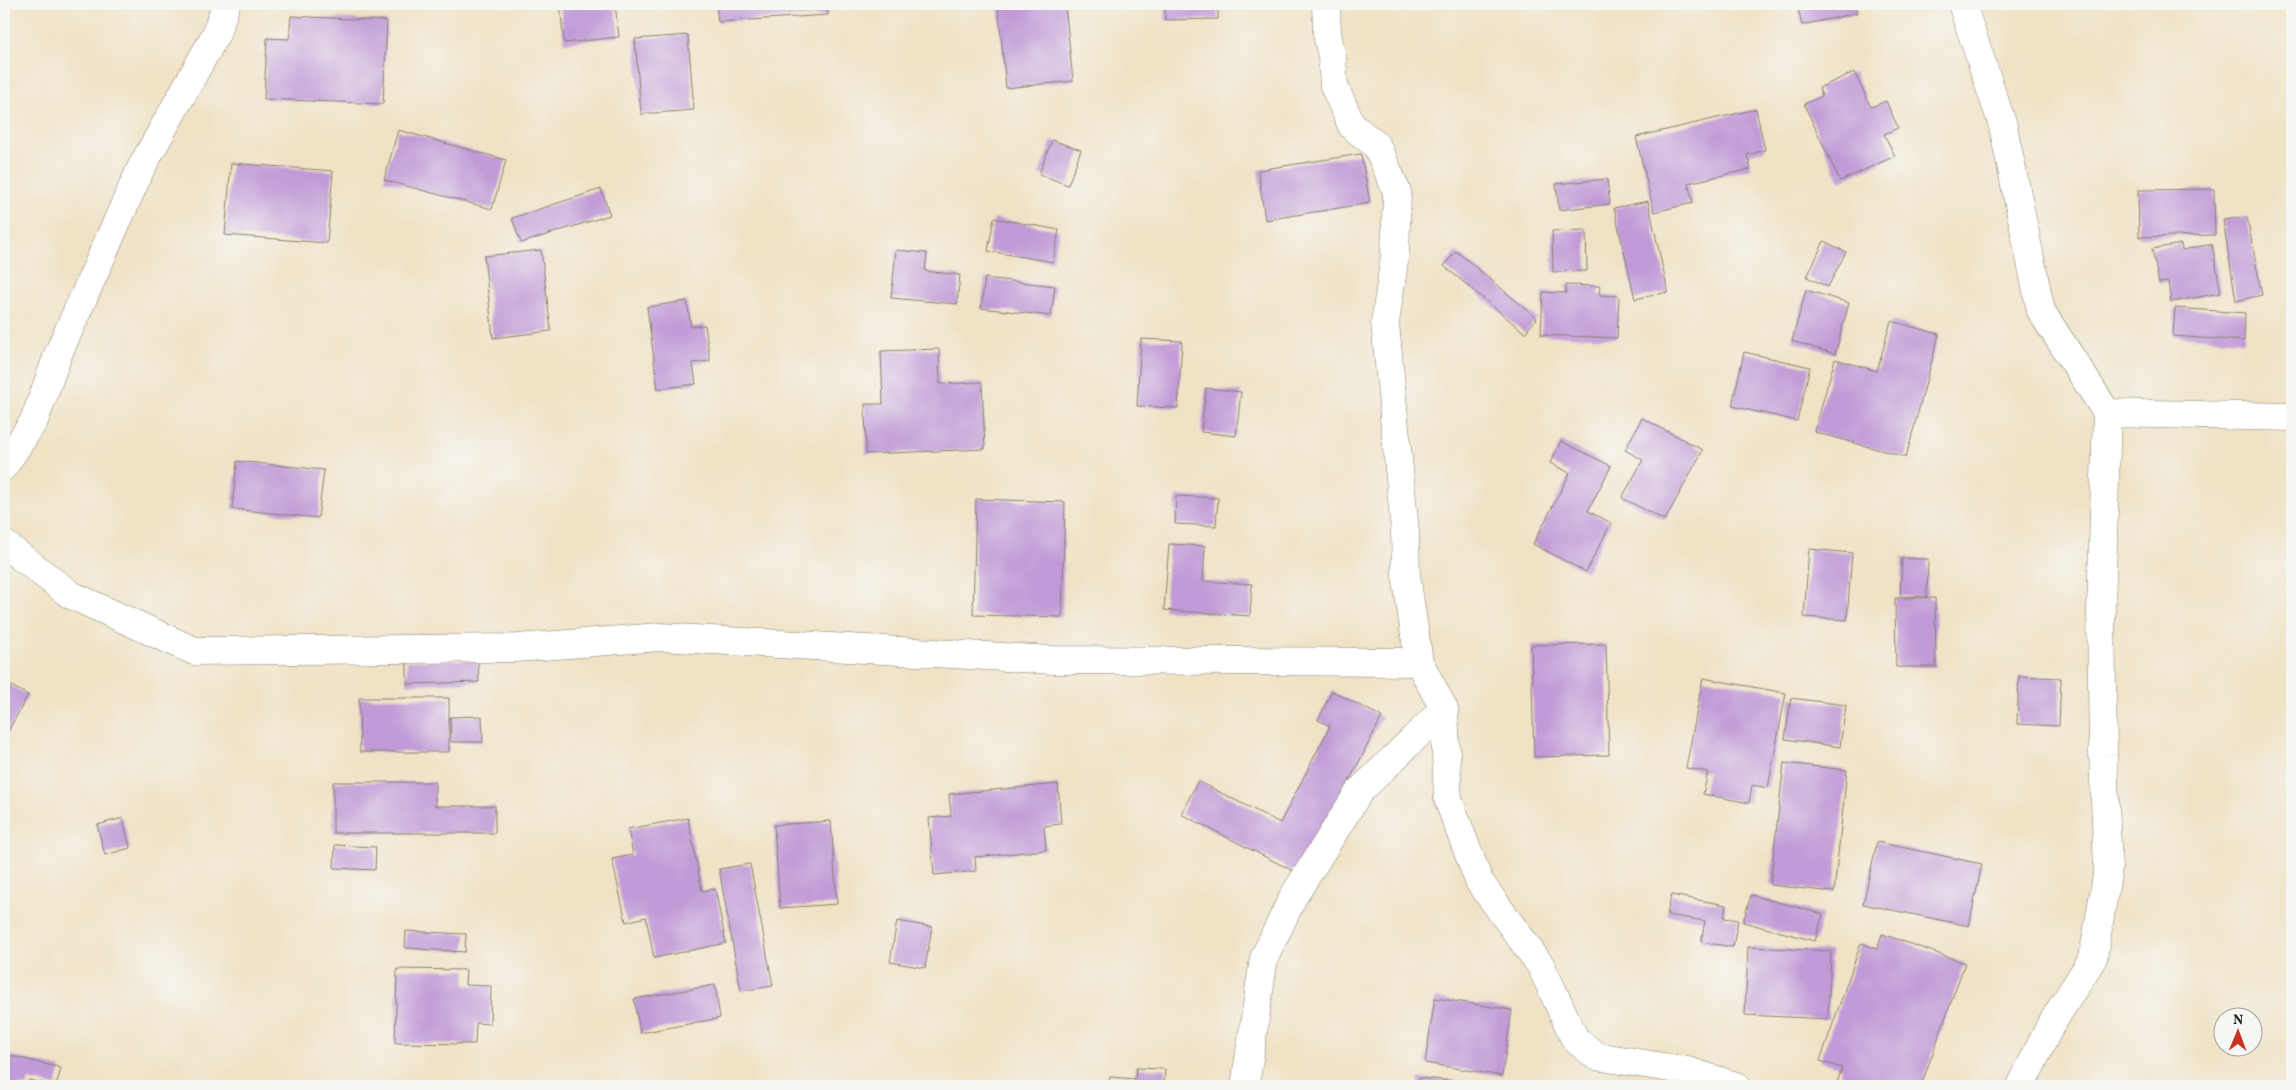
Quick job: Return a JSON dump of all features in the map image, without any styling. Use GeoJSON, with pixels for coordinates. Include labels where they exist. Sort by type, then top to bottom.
{"type":"FeatureCollection","features":[{"type":"Feature","properties":{"kind":"street"},"geometry":{"type":"LineString","coordinates":[[4,466],[34,421],[59,352],[141,168],[216,34],[226,4]]}},
{"type":"Feature","properties":{"kind":"street"},"geometry":{"type":"LineString","coordinates":[[1326,4],[1327,33],[1332,57],[1334,86],[1352,126],[1377,146],[1397,192],[1395,255],[1386,323],[1404,521],[1406,576],[1419,662],[1444,709],[1448,799],[1478,881],[1541,966],[1575,1039],[1596,1056],[1688,1071],[1736,1086]]}},
{"type":"Feature","properties":{"kind":"street"},"geometry":{"type":"LineString","coordinates":[[1962,4],[2003,126],[2041,311],[2107,413],[2101,609],[2103,755],[2108,869],[2093,958],[2050,1026],[2021,1086]]}},
{"type":"Feature","properties":{"kind":"street"},"geometry":{"type":"LineString","coordinates":[[2107,413],[2292,416]]}},
{"type":"Feature","properties":{"kind":"street"},"geometry":{"type":"LineString","coordinates":[[4,544],[71,595],[194,651],[517,648],[660,637],[1053,660],[1419,662]]}},
{"type":"Feature","properties":{"kind":"street"},"geometry":{"type":"LineString","coordinates":[[1245,1086],[1264,958],[1293,897],[1360,792],[1444,709]]}},
{"type":"Feature","properties":{"kind":"building"},"geometry":{"type":"Polygon","coordinates":[[[560,4],[615,4],[619,37],[564,43],[560,4]]]}},
{"type":"Feature","properties":{"kind":"building"},"geometry":{"type":"Polygon","coordinates":[[[716,4],[827,4],[828,15],[718,22],[716,4]]]}},
{"type":"Feature","properties":{"kind":"building"},"geometry":{"type":"Polygon","coordinates":[[[998,4],[1065,4],[1073,81],[1006,88],[998,4]]]}},
{"type":"Feature","properties":{"kind":"building"},"geometry":{"type":"Polygon","coordinates":[[[1165,4],[1218,4],[1218,19],[1165,20],[1165,4]]]}},
{"type":"Feature","properties":{"kind":"building"},"geometry":{"type":"Polygon","coordinates":[[[1797,4],[1855,4],[1857,13],[1802,25],[1797,4]]]}},
{"type":"Feature","properties":{"kind":"building"},"geometry":{"type":"Polygon","coordinates":[[[291,16],[387,21],[383,104],[264,99],[267,38],[289,39],[291,16]]]}},
{"type":"Feature","properties":{"kind":"building"},"geometry":{"type":"Polygon","coordinates":[[[688,35],[694,110],[641,114],[635,39],[688,35]]]}},
{"type":"Feature","properties":{"kind":"building"},"geometry":{"type":"Polygon","coordinates":[[[1854,72],[1871,107],[1886,101],[1898,128],[1884,134],[1895,156],[1840,181],[1804,104],[1822,96],[1819,88],[1854,72]]]}},
{"type":"Feature","properties":{"kind":"building"},"geometry":{"type":"Polygon","coordinates":[[[1756,109],[1765,150],[1747,155],[1751,169],[1688,183],[1693,203],[1654,212],[1636,137],[1756,109]]]}},
{"type":"Feature","properties":{"kind":"building"},"geometry":{"type":"Polygon","coordinates":[[[398,130],[506,160],[492,209],[384,180],[398,130]]]}},
{"type":"Feature","properties":{"kind":"building"},"geometry":{"type":"Polygon","coordinates":[[[1052,140],[1081,150],[1068,185],[1039,174],[1052,140]]]}},
{"type":"Feature","properties":{"kind":"building"},"geometry":{"type":"Polygon","coordinates":[[[1361,154],[1370,203],[1265,220],[1258,170],[1361,154]]]}},
{"type":"Feature","properties":{"kind":"building"},"geometry":{"type":"Polygon","coordinates":[[[231,163],[333,171],[327,243],[225,235],[231,163]]]}},
{"type":"Feature","properties":{"kind":"building"},"geometry":{"type":"Polygon","coordinates":[[[1607,179],[1610,204],[1559,210],[1556,184],[1607,179]]]}},
{"type":"Feature","properties":{"kind":"building"},"geometry":{"type":"Polygon","coordinates":[[[601,189],[610,215],[521,243],[512,218],[601,189]]]}},
{"type":"Feature","properties":{"kind":"building"},"geometry":{"type":"Polygon","coordinates":[[[2214,189],[2215,235],[2139,237],[2138,190],[2214,189]]]}},
{"type":"Feature","properties":{"kind":"building"},"geometry":{"type":"Polygon","coordinates":[[[1648,201],[1668,292],[1635,299],[1614,208],[1648,201]]]}},
{"type":"Feature","properties":{"kind":"building"},"geometry":{"type":"Polygon","coordinates":[[[2247,217],[2262,295],[2236,301],[2223,220],[2247,217]]]}},
{"type":"Feature","properties":{"kind":"building"},"geometry":{"type":"Polygon","coordinates":[[[994,218],[1059,230],[1053,262],[988,251],[994,218]]]}},
{"type":"Feature","properties":{"kind":"building"},"geometry":{"type":"Polygon","coordinates":[[[1586,230],[1587,271],[1553,272],[1552,231],[1586,230]]]}},
{"type":"Feature","properties":{"kind":"building"},"geometry":{"type":"Polygon","coordinates":[[[1824,241],[1846,252],[1828,287],[1807,277],[1824,241]]]}},
{"type":"Feature","properties":{"kind":"building"},"geometry":{"type":"Polygon","coordinates":[[[2181,244],[2182,250],[2212,244],[2221,293],[2171,302],[2168,282],[2159,283],[2152,249],[2181,244]]]}},
{"type":"Feature","properties":{"kind":"building"},"geometry":{"type":"Polygon","coordinates":[[[541,250],[551,331],[493,338],[484,256],[541,250]]]}},
{"type":"Feature","properties":{"kind":"building"},"geometry":{"type":"Polygon","coordinates":[[[896,250],[927,253],[925,271],[960,275],[957,304],[891,298],[896,250]]]}},
{"type":"Feature","properties":{"kind":"building"},"geometry":{"type":"Polygon","coordinates":[[[1456,251],[1537,318],[1525,333],[1444,266],[1456,251]]]}},
{"type":"Feature","properties":{"kind":"building"},"geometry":{"type":"Polygon","coordinates":[[[985,278],[1055,286],[1051,316],[981,308],[985,278]]]}},
{"type":"Feature","properties":{"kind":"building"},"geometry":{"type":"Polygon","coordinates":[[[1566,285],[1600,286],[1599,295],[1619,296],[1617,338],[1541,335],[1543,292],[1566,293],[1566,285]]]}},
{"type":"Feature","properties":{"kind":"building"},"geometry":{"type":"Polygon","coordinates":[[[1806,290],[1849,303],[1835,354],[1792,341],[1806,290]]]}},
{"type":"Feature","properties":{"kind":"building"},"geometry":{"type":"Polygon","coordinates":[[[687,301],[691,327],[705,325],[710,361],[693,363],[696,384],[658,389],[647,307],[687,301]]]}},
{"type":"Feature","properties":{"kind":"building"},"geometry":{"type":"Polygon","coordinates":[[[2175,308],[2245,313],[2244,341],[2173,336],[2175,308]]]}},
{"type":"Feature","properties":{"kind":"building"},"geometry":{"type":"Polygon","coordinates":[[[1891,321],[1939,334],[1906,457],[1814,432],[1835,359],[1877,371],[1891,321]]]}},
{"type":"Feature","properties":{"kind":"building"},"geometry":{"type":"Polygon","coordinates":[[[1141,339],[1182,341],[1178,408],[1137,406],[1141,339]]]}},
{"type":"Feature","properties":{"kind":"building"},"geometry":{"type":"Polygon","coordinates":[[[939,349],[940,384],[982,382],[985,449],[866,454],[865,404],[883,404],[881,351],[939,349]]]}},
{"type":"Feature","properties":{"kind":"building"},"geometry":{"type":"Polygon","coordinates":[[[1744,352],[1810,367],[1797,421],[1732,406],[1744,352]]]}},
{"type":"Feature","properties":{"kind":"building"},"geometry":{"type":"Polygon","coordinates":[[[1206,388],[1241,392],[1236,436],[1201,432],[1206,388]]]}},
{"type":"Feature","properties":{"kind":"building"},"geometry":{"type":"Polygon","coordinates":[[[1642,418],[1703,450],[1665,520],[1622,498],[1643,460],[1625,450],[1642,418]]]}},
{"type":"Feature","properties":{"kind":"building"},"geometry":{"type":"Polygon","coordinates":[[[1561,441],[1611,466],[1588,511],[1611,523],[1586,572],[1533,544],[1570,473],[1550,463],[1561,441]]]}},
{"type":"Feature","properties":{"kind":"building"},"geometry":{"type":"Polygon","coordinates":[[[237,461],[324,470],[318,518],[232,509],[237,461]]]}},
{"type":"Feature","properties":{"kind":"building"},"geometry":{"type":"Polygon","coordinates":[[[1176,496],[1218,498],[1216,526],[1175,524],[1176,496]]]}},
{"type":"Feature","properties":{"kind":"building"},"geometry":{"type":"Polygon","coordinates":[[[976,499],[1065,502],[1062,617],[973,615],[976,499]]]}},
{"type":"Feature","properties":{"kind":"building"},"geometry":{"type":"Polygon","coordinates":[[[1169,544],[1205,546],[1203,581],[1252,584],[1250,616],[1164,610],[1169,544]]]}},
{"type":"Feature","properties":{"kind":"building"},"geometry":{"type":"Polygon","coordinates":[[[1809,549],[1852,553],[1847,620],[1804,617],[1809,549]]]}},
{"type":"Feature","properties":{"kind":"building"},"geometry":{"type":"Polygon","coordinates":[[[1902,558],[1928,559],[1927,597],[1900,596],[1902,558]]]}},
{"type":"Feature","properties":{"kind":"building"},"geometry":{"type":"Polygon","coordinates":[[[1895,598],[1935,598],[1936,667],[1896,667],[1895,598]]]}},
{"type":"Feature","properties":{"kind":"building"},"geometry":{"type":"Polygon","coordinates":[[[1606,644],[1609,755],[1534,757],[1531,645],[1606,644]]]}},
{"type":"Feature","properties":{"kind":"building"},"geometry":{"type":"Polygon","coordinates":[[[478,660],[479,682],[407,684],[407,661],[478,660]]]}},
{"type":"Feature","properties":{"kind":"building"},"geometry":{"type":"Polygon","coordinates":[[[2019,676],[2061,678],[2059,726],[2017,724],[2019,676]]]}},
{"type":"Feature","properties":{"kind":"building"},"geometry":{"type":"Polygon","coordinates":[[[1703,678],[1786,693],[1768,788],[1752,785],[1749,803],[1703,794],[1708,772],[1686,768],[1703,678]]]}},
{"type":"Feature","properties":{"kind":"building"},"geometry":{"type":"Polygon","coordinates":[[[4,682],[28,695],[4,739],[4,682]]]}},
{"type":"Feature","properties":{"kind":"building"},"geometry":{"type":"Polygon","coordinates":[[[1332,691],[1382,717],[1301,875],[1181,814],[1198,781],[1280,823],[1330,726],[1318,720],[1332,691]]]}},
{"type":"Feature","properties":{"kind":"building"},"geometry":{"type":"Polygon","coordinates":[[[359,698],[449,698],[449,752],[360,752],[359,698]]]}},
{"type":"Feature","properties":{"kind":"building"},"geometry":{"type":"Polygon","coordinates":[[[1791,698],[1846,705],[1840,747],[1785,739],[1791,698]]]}},
{"type":"Feature","properties":{"kind":"building"},"geometry":{"type":"Polygon","coordinates":[[[482,716],[483,742],[451,742],[450,717],[482,716]]]}},
{"type":"Feature","properties":{"kind":"building"},"geometry":{"type":"Polygon","coordinates":[[[1784,763],[1847,770],[1834,892],[1770,885],[1784,763]]]}},
{"type":"Feature","properties":{"kind":"building"},"geometry":{"type":"Polygon","coordinates":[[[333,782],[435,782],[435,806],[495,806],[495,833],[333,833],[333,782]]]}},
{"type":"Feature","properties":{"kind":"building"},"geometry":{"type":"Polygon","coordinates":[[[1058,784],[1061,824],[1044,826],[1046,850],[975,857],[976,871],[934,875],[929,818],[951,816],[949,794],[1058,784]]]}},
{"type":"Feature","properties":{"kind":"building"},"geometry":{"type":"Polygon","coordinates":[[[123,818],[130,848],[105,855],[97,825],[123,818]]]}},
{"type":"Feature","properties":{"kind":"building"},"geometry":{"type":"Polygon","coordinates":[[[688,818],[702,891],[715,889],[726,943],[654,958],[646,917],[626,922],[612,859],[633,855],[628,829],[688,818]]]}},
{"type":"Feature","properties":{"kind":"building"},"geometry":{"type":"Polygon","coordinates":[[[831,821],[837,904],[780,908],[774,825],[831,821]]]}},
{"type":"Feature","properties":{"kind":"building"},"geometry":{"type":"Polygon","coordinates":[[[1877,842],[1982,864],[1969,926],[1863,904],[1877,842]]]}},
{"type":"Feature","properties":{"kind":"building"},"geometry":{"type":"Polygon","coordinates":[[[335,845],[376,847],[375,870],[334,868],[335,845]]]}},
{"type":"Feature","properties":{"kind":"building"},"geometry":{"type":"Polygon","coordinates":[[[750,864],[773,986],[741,991],[719,869],[750,864]]]}},
{"type":"Feature","properties":{"kind":"building"},"geometry":{"type":"Polygon","coordinates":[[[1671,895],[1726,905],[1724,918],[1738,920],[1733,947],[1701,942],[1705,921],[1667,915],[1671,895]]]}},
{"type":"Feature","properties":{"kind":"building"},"geometry":{"type":"Polygon","coordinates":[[[1751,895],[1823,914],[1815,941],[1743,922],[1751,895]]]}},
{"type":"Feature","properties":{"kind":"building"},"geometry":{"type":"Polygon","coordinates":[[[897,921],[932,927],[925,968],[890,962],[897,921]]]}},
{"type":"Feature","properties":{"kind":"building"},"geometry":{"type":"Polygon","coordinates":[[[406,931],[466,934],[465,952],[405,948],[406,931]]]}},
{"type":"Feature","properties":{"kind":"building"},"geometry":{"type":"Polygon","coordinates":[[[1882,934],[1965,963],[1921,1086],[1836,1086],[1842,1068],[1820,1061],[1861,943],[1877,949],[1882,934]]]}},
{"type":"Feature","properties":{"kind":"building"},"geometry":{"type":"Polygon","coordinates":[[[1748,947],[1831,951],[1828,1019],[1745,1015],[1748,947]]]}},
{"type":"Feature","properties":{"kind":"building"},"geometry":{"type":"Polygon","coordinates":[[[397,969],[466,970],[465,985],[491,986],[490,1024],[476,1023],[475,1044],[395,1043],[397,969]]]}},
{"type":"Feature","properties":{"kind":"building"},"geometry":{"type":"Polygon","coordinates":[[[715,985],[720,1018],[640,1033],[634,999],[715,985]]]}},
{"type":"Feature","properties":{"kind":"building"},"geometry":{"type":"Polygon","coordinates":[[[1435,998],[1512,1010],[1502,1076],[1425,1063],[1435,998]]]}},
{"type":"Feature","properties":{"kind":"building"},"geometry":{"type":"Polygon","coordinates":[[[4,1054],[61,1068],[56,1086],[29,1080],[27,1086],[4,1086],[4,1054]]]}},
{"type":"Feature","properties":{"kind":"building"},"geometry":{"type":"Polygon","coordinates":[[[1136,1068],[1165,1069],[1164,1082],[1184,1083],[1184,1086],[1109,1086],[1110,1077],[1135,1079],[1136,1068]]]}},
{"type":"Feature","properties":{"kind":"building"},"geometry":{"type":"Polygon","coordinates":[[[1419,1078],[1493,1084],[1493,1086],[1418,1086],[1419,1078]]]}}]}
